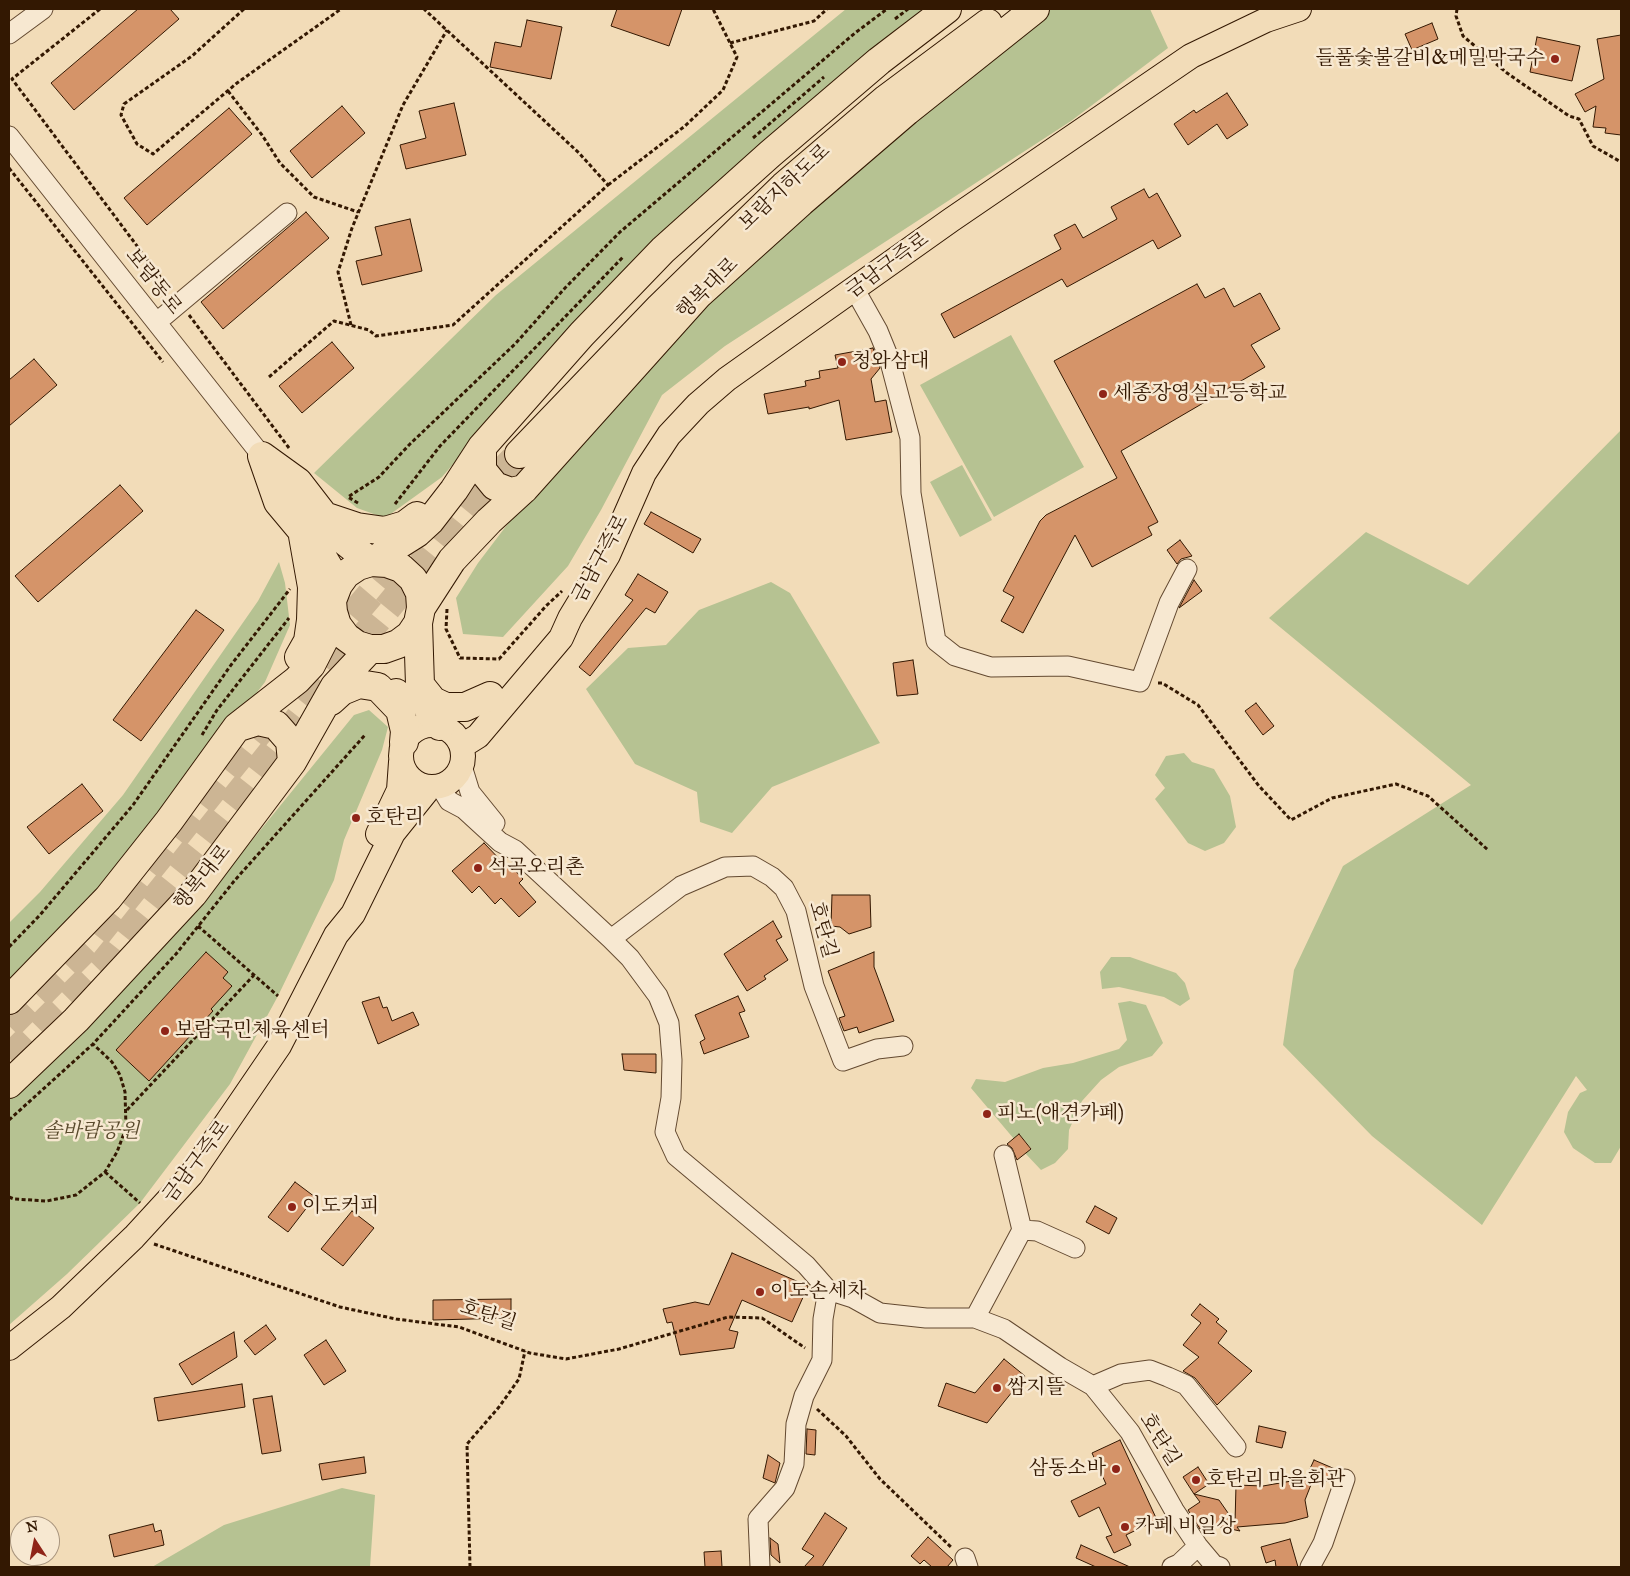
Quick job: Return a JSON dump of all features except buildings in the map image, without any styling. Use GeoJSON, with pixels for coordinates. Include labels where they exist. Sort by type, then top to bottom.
{"type":"FeatureCollection","features":[{"type":"Feature","properties":{"kind":"highway"},"geometry":{"type":"LineString","coordinates":[[524,489],[511,492],[495,486],[482,470],[495,448],[582,334],[663,250],[777,147],[879,61],[947,9]]}},
{"type":"Feature","properties":{"kind":"highway","name":"보람지하도로"},"geometry":{"type":"LineString","coordinates":[[495,448],[651,285],[767,172],[868,84],[967,9]]}},
{"type":"Feature","properties":{"kind":"highway","name":"보람지하도로"},"geometry":{"type":"LineString","coordinates":[[495,448],[660,306],[784,186],[886,98],[1007,9]]}},
{"type":"Feature","properties":{"kind":"highway","name":"행복대로"},"geometry":{"type":"LineString","coordinates":[[420,615],[452,560],[489,521],[524,489],[700,294],[907,111],[1035,9]]}},
{"type":"Feature","properties":{"kind":"highway"},"geometry":{"type":"LineString","coordinates":[[324,516],[357,527],[385,531],[405,525],[495,448]]}},
{"type":"Feature","properties":{"kind":"highway"},"geometry":{"type":"LineString","coordinates":[[238,727],[297,680],[311,665],[331,626],[333,605],[338,585],[346,574],[358,566],[371,562],[417,533],[454,490],[495,448]]}},
{"type":"Feature","properties":{"kind":"highway"},"geometry":{"type":"LineString","coordinates":[[262,456],[298,482],[342,539],[371,562],[387,562],[401,568],[413,579],[420,592],[420,685],[430,713],[440,726]]}},
{"type":"Feature","properties":{"kind":"highway"},"geometry":{"type":"LineString","coordinates":[[262,456],[278,502],[319,551],[329,568],[333,605],[338,625],[346,637],[356,645],[370,649],[384,649],[398,644],[410,635],[420,615]]}},
{"type":"Feature","properties":{"kind":"highway"},"geometry":{"type":"LineString","coordinates":[[9,1000],[108,898],[169,821],[259,699],[289,674],[308,641],[311,620],[312,587],[302,532]]}},
{"type":"Feature","properties":{"kind":"highway"},"geometry":{"type":"LineString","coordinates":[[370,649],[396,694],[405,731],[403,752]]}},
{"type":"Feature","properties":{"kind":"highway","name":"행복대로"},"geometry":{"type":"LineString","coordinates":[[9,1084],[76,1020],[193,894],[292,762],[335,686],[370,649]]}},
{"type":"Feature","properties":{"kind":"highway"},"geometry":{"type":"LineString","coordinates":[[318,714],[342,691],[359,684],[378,687],[400,710]]}},
{"type":"Feature","properties":{"kind":"highway"},"geometry":{"type":"LineString","coordinates":[[420,685],[433,701],[446,707],[466,707],[490,696]]}},
{"type":"Feature","properties":{"kind":"highway"},"geometry":{"type":"LineString","coordinates":[[238,727],[258,721],[276,725],[290,741],[292,762]]}},
{"type":"Feature","properties":{"kind":"main road","name":"금남구즉로"},"geometry":{"type":"LineString","coordinates":[[462,756],[561,638],[570,618],[608,555],[644,473],[669,435],[698,404],[727,379],[855,290],[951,220],[1191,56],[1266,20],[1299,9]]}},
{"type":"Feature","properties":{"kind":"main road","name":"금남구즉로"},"geometry":{"type":"LineString","coordinates":[[440,726],[456,728],[476,713],[556,620],[570,618]]}},
{"type":"Feature","properties":{"kind":"main road"},"geometry":{"type":"LineString","coordinates":[[440,726],[457,737],[462,756],[457,775],[435,787],[411,779],[403,752],[410,734],[419,728],[440,726]]}},
{"type":"Feature","properties":{"kind":"main road","name":"금남구즉로"},"geometry":{"type":"LineString","coordinates":[[336,935],[334,916],[390,813],[399,790],[403,752]]}},
{"type":"Feature","properties":{"kind":"main road","name":"금남구즉로"},"geometry":{"type":"LineString","coordinates":[[9,1348],[60,1307],[152,1220],[190,1175],[279,1046],[336,935],[353,914],[393,833],[435,787]]}},
{"type":"Feature","properties":{"kind":"street"},"geometry":{"type":"LineString","coordinates":[[9,34],[43,9]]}},
{"type":"Feature","properties":{"kind":"street","name":"보람동로"},"geometry":{"type":"LineString","coordinates":[[9,136],[262,456]]}},
{"type":"Feature","properties":{"kind":"street"},"geometry":{"type":"LineString","coordinates":[[156,322],[287,213]]}},
{"type":"Feature","properties":{"kind":"street"},"geometry":{"type":"LineString","coordinates":[[855,290],[878,331],[889,358],[910,438],[911,494],[936,641],[955,656],[991,667],[1068,666],[1140,682],[1170,604],[1186,569]]}},
{"type":"Feature","properties":{"kind":"street"},"geometry":{"type":"LineString","coordinates":[[462,756],[470,792],[483,810],[509,837],[516,850]]}},
{"type":"Feature","properties":{"kind":"street"},"geometry":{"type":"LineString","coordinates":[[435,787],[449,801],[464,809],[500,842],[516,850],[630,958],[658,996],[669,1023],[672,1060],[671,1089],[665,1132],[676,1156],[806,1265],[828,1290],[823,1319],[822,1360],[804,1396],[796,1424],[794,1464],[785,1488],[758,1519],[760,1567]]}},
{"type":"Feature","properties":{"kind":"street","name":"호탄길"},"geometry":{"type":"LineString","coordinates":[[611,939],[681,886],[725,867],[753,866],[772,877],[784,888],[796,911],[814,986],[843,1061],[877,1049],[903,1046]]}},
{"type":"Feature","properties":{"kind":"street"},"geometry":{"type":"LineString","coordinates":[[975,1318],[1022,1230],[1004,1155]]}},
{"type":"Feature","properties":{"kind":"street"},"geometry":{"type":"LineString","coordinates":[[1022,1230],[1038,1231],[1075,1248]]}},
{"type":"Feature","properties":{"kind":"street","name":"호탄길"},"geometry":{"type":"LineString","coordinates":[[828,1290],[853,1298],[880,1313],[926,1318],[975,1318],[1004,1329],[1060,1367],[1093,1386],[1130,1432],[1174,1510],[1198,1546],[1216,1566]]}},
{"type":"Feature","properties":{"kind":"street"},"geometry":{"type":"LineString","coordinates":[[1093,1386],[1121,1374],[1150,1370],[1168,1377],[1186,1385],[1236,1447]]}},
{"type":"Feature","properties":{"kind":"street"},"geometry":{"type":"LineString","coordinates":[[1310,1567],[1323,1543],[1344,1479]]}},
{"type":"Feature","properties":{"kind":"street"},"geometry":{"type":"LineString","coordinates":[[1172,1567],[1179,1564],[1198,1546]]}},
{"type":"Feature","properties":{"kind":"path"},"geometry":{"type":"LineString","coordinates":[[100,9],[12,79],[292,452]]}},
{"type":"Feature","properties":{"kind":"path"},"geometry":{"type":"LineString","coordinates":[[244,9],[192,56],[124,104],[121,115],[137,144],[153,154],[228,91],[341,9]]}},
{"type":"Feature","properties":{"kind":"path"},"geometry":{"type":"LineString","coordinates":[[424,9],[579,153],[608,185]]}},
{"type":"Feature","properties":{"kind":"path"},"geometry":{"type":"LineString","coordinates":[[269,377],[334,321],[368,330],[376,336],[454,325],[608,185],[685,126],[723,90],[737,57],[713,9]]}},
{"type":"Feature","properties":{"kind":"path"},"geometry":{"type":"LineString","coordinates":[[730,43],[814,21],[827,9]]}},
{"type":"Feature","properties":{"kind":"path"},"geometry":{"type":"LineString","coordinates":[[348,497],[379,477],[410,444],[516,343],[565,288],[620,232],[855,33],[887,9]]}},
{"type":"Feature","properties":{"kind":"path"},"geometry":{"type":"LineString","coordinates":[[1457,9],[1456,16],[1463,36],[1507,73],[1569,116],[1579,119],[1593,146],[1621,162]]}},
{"type":"Feature","properties":{"kind":"path"},"geometry":{"type":"LineString","coordinates":[[350,325],[338,272],[358,212],[403,105],[447,30]]}},
{"type":"Feature","properties":{"kind":"path"},"geometry":{"type":"LineString","coordinates":[[228,91],[262,134],[280,163],[314,197],[358,212]]}},
{"type":"Feature","properties":{"kind":"path"},"geometry":{"type":"LineString","coordinates":[[9,168],[170,370]]}},
{"type":"Feature","properties":{"kind":"path"},"geometry":{"type":"LineString","coordinates":[[9,947],[40,916],[133,805],[231,664],[292,587]]}},
{"type":"Feature","properties":{"kind":"path"},"geometry":{"type":"LineString","coordinates":[[198,742],[217,710],[293,613]]}},
{"type":"Feature","properties":{"kind":"path"},"geometry":{"type":"LineString","coordinates":[[1140,682],[1162,683],[1198,705],[1259,786],[1291,820],[1332,798],[1396,784],[1428,796],[1488,850]]}},
{"type":"Feature","properties":{"kind":"path"},"geometry":{"type":"LineString","coordinates":[[198,926],[278,996]]}},
{"type":"Feature","properties":{"kind":"path"},"geometry":{"type":"LineString","coordinates":[[126,1111],[254,975]]}},
{"type":"Feature","properties":{"kind":"path"},"geometry":{"type":"LineString","coordinates":[[9,1197],[47,1202],[76,1195],[105,1172],[117,1152],[126,1128],[126,1092],[120,1075],[112,1062],[93,1044]]}},
{"type":"Feature","properties":{"kind":"path"},"geometry":{"type":"LineString","coordinates":[[105,1172],[140,1203]]}},
{"type":"Feature","properties":{"kind":"path"},"geometry":{"type":"LineString","coordinates":[[9,1204],[14,1199]]}},
{"type":"Feature","properties":{"kind":"path","name":"호탄길"},"geometry":{"type":"LineString","coordinates":[[134,1237],[340,1307],[396,1320],[459,1327],[524,1351],[566,1359],[619,1349],[728,1317],[762,1318],[822,1360]]}},
{"type":"Feature","properties":{"kind":"path"},"geometry":{"type":"LineString","coordinates":[[470,1567],[467,1444],[499,1407],[519,1379],[524,1351]]}},
{"type":"Feature","properties":{"kind":"path"},"geometry":{"type":"LineString","coordinates":[[804,1396],[846,1436],[880,1479],[967,1562]]}},
{"type":"Feature","properties":{"kind":"green space"},"geometry":{"type":"Polygon","coordinates":[[[846,9],[931,9],[491,420],[442,477],[385,518],[357,508],[314,473],[496,295],[846,9]]]}},
{"type":"Feature","properties":{"kind":"green space"},"geometry":{"type":"Polygon","coordinates":[[[1045,9],[1150,9],[1168,48],[1071,121],[725,346],[662,395],[601,510],[568,566],[503,637],[463,634],[456,598],[478,563],[513,517],[695,308],[1045,9]]]}},
{"type":"Feature","properties":{"kind":"green space"},"geometry":{"type":"Polygon","coordinates":[[[1011,335],[1084,467],[994,517],[920,385],[1011,335]]]}},
{"type":"Feature","properties":{"kind":"green space"},"geometry":{"type":"Polygon","coordinates":[[[1621,430],[1621,1146],[1611,1163],[1595,1163],[1573,1148],[1564,1132],[1568,1112],[1580,1093],[1587,1090],[1576,1076],[1482,1225],[1372,1136],[1283,1045],[1294,970],[1343,866],[1471,785],[1269,618],[1366,532],[1468,585],[1621,430]]]}},
{"type":"Feature","properties":{"kind":"green space"},"geometry":{"type":"Polygon","coordinates":[[[962,465],[992,520],[960,537],[930,482],[962,465]]]}},
{"type":"Feature","properties":{"kind":"green space"},"geometry":{"type":"Polygon","coordinates":[[[279,562],[285,583],[290,625],[265,682],[133,853],[9,990],[9,923],[40,892],[123,795],[258,601],[279,562]]]}},
{"type":"Feature","properties":{"kind":"green space"},"geometry":{"type":"Polygon","coordinates":[[[771,582],[790,593],[880,743],[772,787],[732,833],[700,822],[697,792],[635,764],[586,689],[628,648],[666,645],[699,610],[771,582]]]}},
{"type":"Feature","properties":{"kind":"green space","name":"솔바람공원"},"geometry":{"type":"Polygon","coordinates":[[[369,710],[388,727],[382,750],[344,840],[334,880],[278,996],[230,1084],[140,1203],[67,1274],[9,1325],[9,1095],[232,865],[354,715],[369,710]]]}},
{"type":"Feature","properties":{"kind":"green space"},"geometry":{"type":"Polygon","coordinates":[[[1184,753],[1192,762],[1214,769],[1230,796],[1236,827],[1224,843],[1205,851],[1188,843],[1155,799],[1165,788],[1155,775],[1166,756],[1184,753]]]}},
{"type":"Feature","properties":{"kind":"green space"},"geometry":{"type":"Polygon","coordinates":[[[1111,957],[1130,957],[1176,973],[1185,983],[1190,999],[1180,1006],[1164,997],[1119,987],[1102,989],[1100,972],[1111,957]]]}},
{"type":"Feature","properties":{"kind":"green space"},"geometry":{"type":"Polygon","coordinates":[[[1130,1001],[1146,1005],[1163,1043],[1152,1056],[1119,1067],[1101,1080],[1082,1101],[1069,1130],[1068,1149],[1055,1163],[1041,1170],[1025,1153],[1031,1148],[1020,1135],[1014,1139],[971,1088],[976,1079],[1005,1082],[1043,1068],[1073,1063],[1119,1049],[1127,1040],[1118,1003],[1130,1001]]]}},
{"type":"Feature","properties":{"kind":"green space"},"geometry":{"type":"Polygon","coordinates":[[[342,1488],[375,1495],[370,1567],[152,1567],[224,1525],[342,1488]]]}},
{"type":"Feature","properties":{"kind":"tunnel"},"geometry":{"type":"LineString","coordinates":[[9,1058],[104,963],[362,639],[478,497],[519,454]]}},
{"type":"Feature","properties":{"kind":"tunnel"},"geometry":{"type":"LineString","coordinates":[[325,648],[409,549]]}},
{"type":"Feature","properties":{"kind":"tunnel"},"geometry":{"type":"LineString","coordinates":[[9,1026],[88,946],[279,707]]}},
{"type":"Feature","properties":{"kind":"place","name":"들풀숯불갈비&메밀막국수"},"geometry":{"type":"Point","coordinates":[1555,59]}},
{"type":"Feature","properties":{"kind":"place","name":"청와삼대"},"geometry":{"type":"Point","coordinates":[842,362]}},
{"type":"Feature","properties":{"kind":"place","name":"세종장영실고등학교"},"geometry":{"type":"Point","coordinates":[1103,394]}},
{"type":"Feature","properties":{"kind":"place","name":"호탄리"},"geometry":{"type":"Point","coordinates":[356,818]}},
{"type":"Feature","properties":{"kind":"place","name":"석곡오리촌"},"geometry":{"type":"Point","coordinates":[478,868]}},
{"type":"Feature","properties":{"kind":"place","name":"보람국민체육센터"},"geometry":{"type":"Point","coordinates":[165,1031]}},
{"type":"Feature","properties":{"kind":"place","name":"피노(애견카페)"},"geometry":{"type":"Point","coordinates":[987,1114]}},
{"type":"Feature","properties":{"kind":"place","name":"이도커피"},"geometry":{"type":"Point","coordinates":[292,1207]}},
{"type":"Feature","properties":{"kind":"place","name":"이도손세차"},"geometry":{"type":"Point","coordinates":[760,1292]}},
{"type":"Feature","properties":{"kind":"place","name":"쌈지뜰"},"geometry":{"type":"Point","coordinates":[997,1388]}},
{"type":"Feature","properties":{"kind":"place","name":"삼동소바"},"geometry":{"type":"Point","coordinates":[1116,1469]}},
{"type":"Feature","properties":{"kind":"place","name":"호탄리 마을회관"},"geometry":{"type":"Point","coordinates":[1196,1480]}},
{"type":"Feature","properties":{"kind":"place","name":"카페 비일상"},"geometry":{"type":"Point","coordinates":[1125,1527]}}]}
